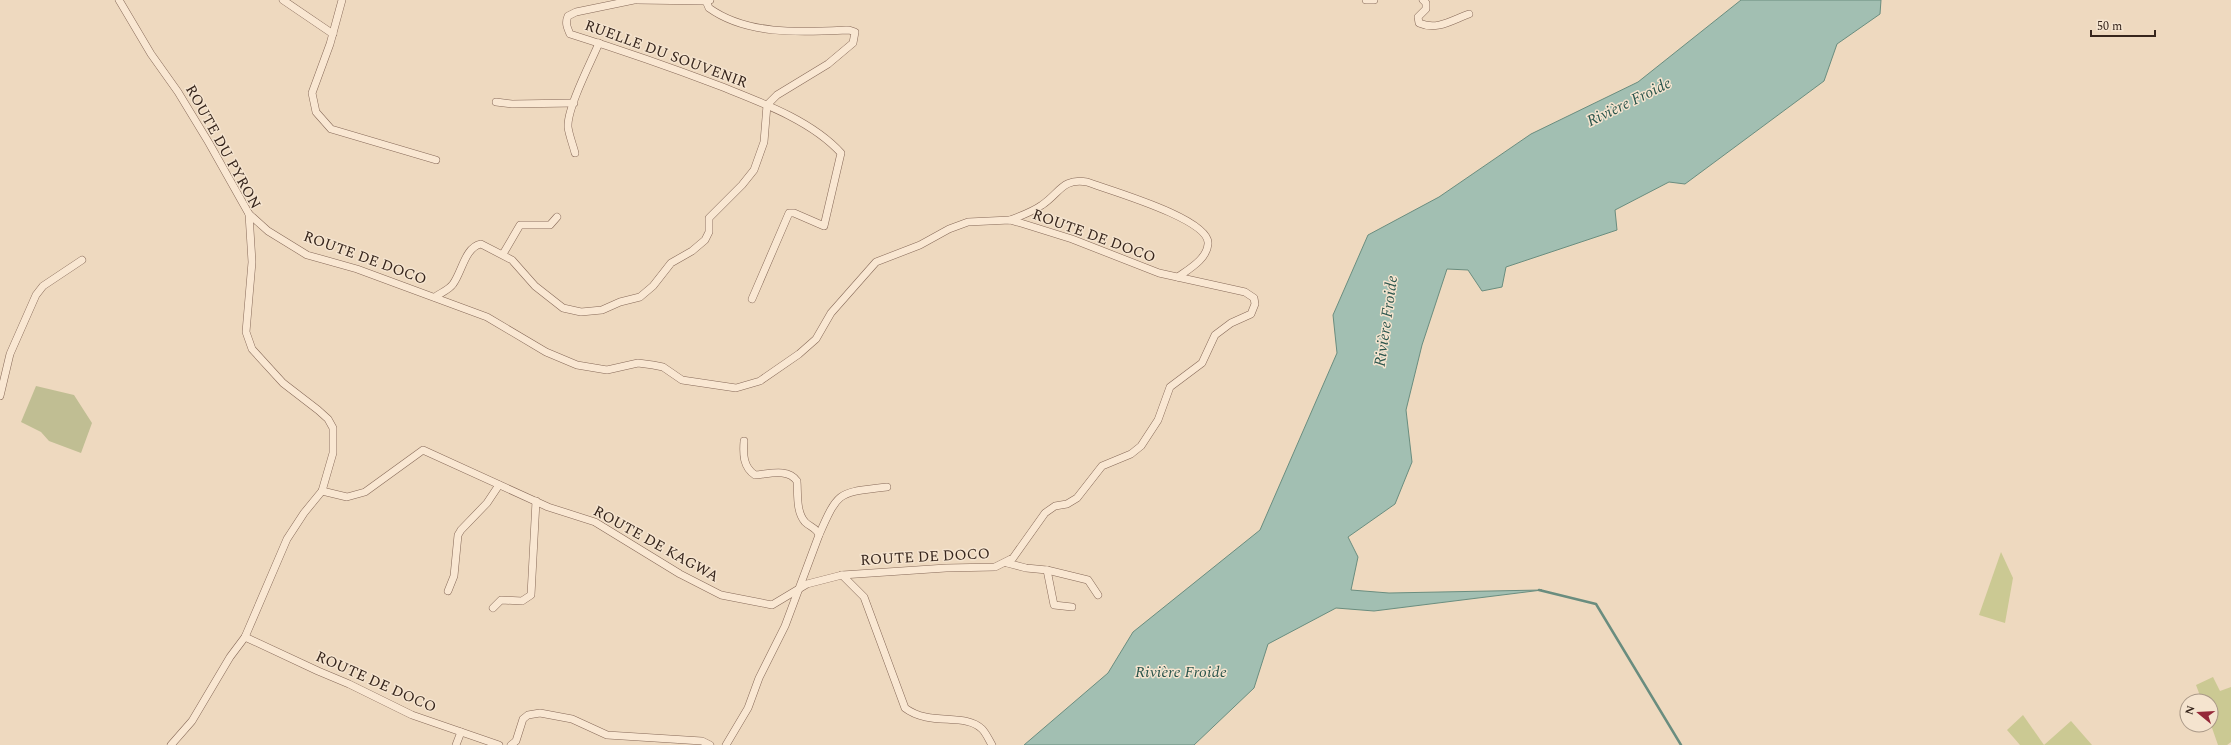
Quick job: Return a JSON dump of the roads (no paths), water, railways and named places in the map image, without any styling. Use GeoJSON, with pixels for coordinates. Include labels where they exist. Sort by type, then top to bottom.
{"type":"FeatureCollection","features":[{"type":"Feature","properties":{"kind":"street","name":"ROUTE DU PYRON"},"geometry":{"type":"LineString","coordinates":[[119,0],[151,54],[178,92],[210,143],[249,214],[252,262],[246,332],[252,349],[283,384],[318,410],[328,419],[333,428],[333,453],[322,491],[304,512],[287,539],[245,637],[230,657],[192,720],[171,745]]}},
{"type":"Feature","properties":{"kind":"street"},"geometry":{"type":"LineString","coordinates":[[283,0],[333,34]]}},
{"type":"Feature","properties":{"kind":"street"},"geometry":{"type":"LineString","coordinates":[[342,0],[333,34],[312,94],[316,112],[331,129],[436,160]]}},
{"type":"Feature","properties":{"kind":"street","name":"RUELLE DU SOUVENIR"},"geometry":{"type":"LineString","coordinates":[[708,1],[682,2],[636,0],[576,12],[568,16],[566,22],[570,34],[658,62],[767,104],[828,139],[841,153],[824,226],[794,213],[789,213],[752,299]]}},
{"type":"Feature","properties":{"kind":"street"},"geometry":{"type":"LineString","coordinates":[[1366,0],[1369,2],[1374,0]]}},
{"type":"Feature","properties":{"kind":"street"},"geometry":{"type":"LineString","coordinates":[[1422,0],[1426,3],[1426,9],[1418,17],[1419,23],[1425,25],[1440,25],[1469,14]]}},
{"type":"Feature","properties":{"kind":"street"},"geometry":{"type":"LineString","coordinates":[[708,1],[709,8],[714,12],[738,22],[779,31],[849,30],[855,32],[853,43],[828,64],[777,95],[767,104]]}},
{"type":"Feature","properties":{"kind":"street"},"geometry":{"type":"LineString","coordinates":[[575,153],[568,127],[574,103],[599,43]]}},
{"type":"Feature","properties":{"kind":"street"},"geometry":{"type":"LineString","coordinates":[[496,102],[512,104],[574,103]]}},
{"type":"Feature","properties":{"kind":"street","name":"ROUTE DE DOCO"},"geometry":{"type":"LineString","coordinates":[[434,297],[451,286],[469,253],[475,245],[481,244],[503,254],[512,260],[535,286],[563,308],[581,312],[602,310],[620,302],[640,297],[653,286],[671,263],[692,251],[705,240],[709,232],[709,218],[742,185],[754,170],[764,142],[767,104]]}},
{"type":"Feature","properties":{"kind":"street"},"geometry":{"type":"LineString","coordinates":[[1010,220],[1042,205],[1062,186],[1075,180],[1087,182],[1163,209],[1204,231],[1208,239],[1208,245],[1204,254],[1178,277]]}},
{"type":"Feature","properties":{"kind":"street","name":"ROUTE DE DOCO"},"geometry":{"type":"LineString","coordinates":[[249,214],[268,231],[307,255],[357,269],[487,317],[546,352],[577,364],[607,370],[638,363],[653,365],[663,367],[682,380],[736,388],[760,381],[799,354],[816,339],[831,313],[876,262],[920,245],[949,229],[968,222],[1010,220],[1072,239],[1140,267],[1251,294],[1254,298],[1254,310],[1251,314],[1231,323],[1215,335],[1202,363],[1170,387],[1158,420],[1141,446],[1131,454],[1102,466],[1077,498],[1067,504],[1055,506],[1045,513],[1013,558],[1007,563],[995,567],[946,568],[842,575]]}},
{"type":"Feature","properties":{"kind":"street"},"geometry":{"type":"LineString","coordinates":[[503,254],[520,225],[550,225],[557,217]]}},
{"type":"Feature","properties":{"kind":"street"},"geometry":{"type":"LineString","coordinates":[[0,396],[10,354],[36,295],[43,286],[82,260]]}},
{"type":"Feature","properties":{"kind":"street"},"geometry":{"type":"LineString","coordinates":[[744,441],[744,459],[751,472],[755,475],[788,473],[794,477],[797,481],[801,515],[805,521],[818,530],[819,535]]}},
{"type":"Feature","properties":{"kind":"street","name":"ROUTE DE KAGWA"},"geometry":{"type":"LineString","coordinates":[[322,491],[347,497],[365,492],[423,450],[536,502],[595,522],[680,574],[722,595],[772,606],[807,584],[842,575]]}},
{"type":"Feature","properties":{"kind":"street"},"geometry":{"type":"LineString","coordinates":[[448,591],[454,576],[461,530],[487,503],[499,485]]}},
{"type":"Feature","properties":{"kind":"street"},"geometry":{"type":"LineString","coordinates":[[726,745],[748,708],[759,678],[785,626],[800,589],[808,561],[836,500],[848,492],[888,487]]}},
{"type":"Feature","properties":{"kind":"street"},"geometry":{"type":"LineString","coordinates":[[493,608],[498,601],[522,601],[531,595],[536,502]]}},
{"type":"Feature","properties":{"kind":"street"},"geometry":{"type":"LineString","coordinates":[[1007,563],[1026,568],[1047,570],[1088,580],[1098,595]]}},
{"type":"Feature","properties":{"kind":"street"},"geometry":{"type":"LineString","coordinates":[[1047,570],[1054,605],[1072,607]]}},
{"type":"Feature","properties":{"kind":"street"},"geometry":{"type":"LineString","coordinates":[[842,575],[864,597],[905,708],[914,715],[925,718],[970,722],[982,729],[992,745]]}},
{"type":"Feature","properties":{"kind":"street","name":"ROUTE DE DOCO"},"geometry":{"type":"LineString","coordinates":[[245,637],[318,672],[349,684],[412,715],[499,745]]}},
{"type":"Feature","properties":{"kind":"street"},"geometry":{"type":"LineString","coordinates":[[511,745],[516,741],[523,719],[528,715],[540,713],[572,718],[607,735],[702,741],[710,745]]}},
{"type":"Feature","properties":{"kind":"street"},"geometry":{"type":"LineString","coordinates":[[456,745],[461,732]]}},
{"type":"Feature","properties":{"kind":"water","name":"Rivière Froide"},"geometry":{"type":"Polygon","coordinates":[[[1741,0],[1881,0],[1880,14],[1837,44],[1824,81],[1685,184],[1669,182],[1615,210],[1617,230],[1506,267],[1502,287],[1482,291],[1468,270],[1447,269],[1422,345],[1406,410],[1412,462],[1395,504],[1348,537],[1358,557],[1351,590],[1389,593],[1542,590],[1374,611],[1336,608],[1268,644],[1254,688],[1194,745],[1024,745],[1108,673],[1133,632],[1260,530],[1337,353],[1333,315],[1368,235],[1439,197],[1531,134],[1638,82],[1741,0]]]}},
{"type":"Feature","properties":{"kind":"waterway"},"geometry":{"type":"LineString","coordinates":[[1539,590],[1596,604],[1681,745]]}}]}
